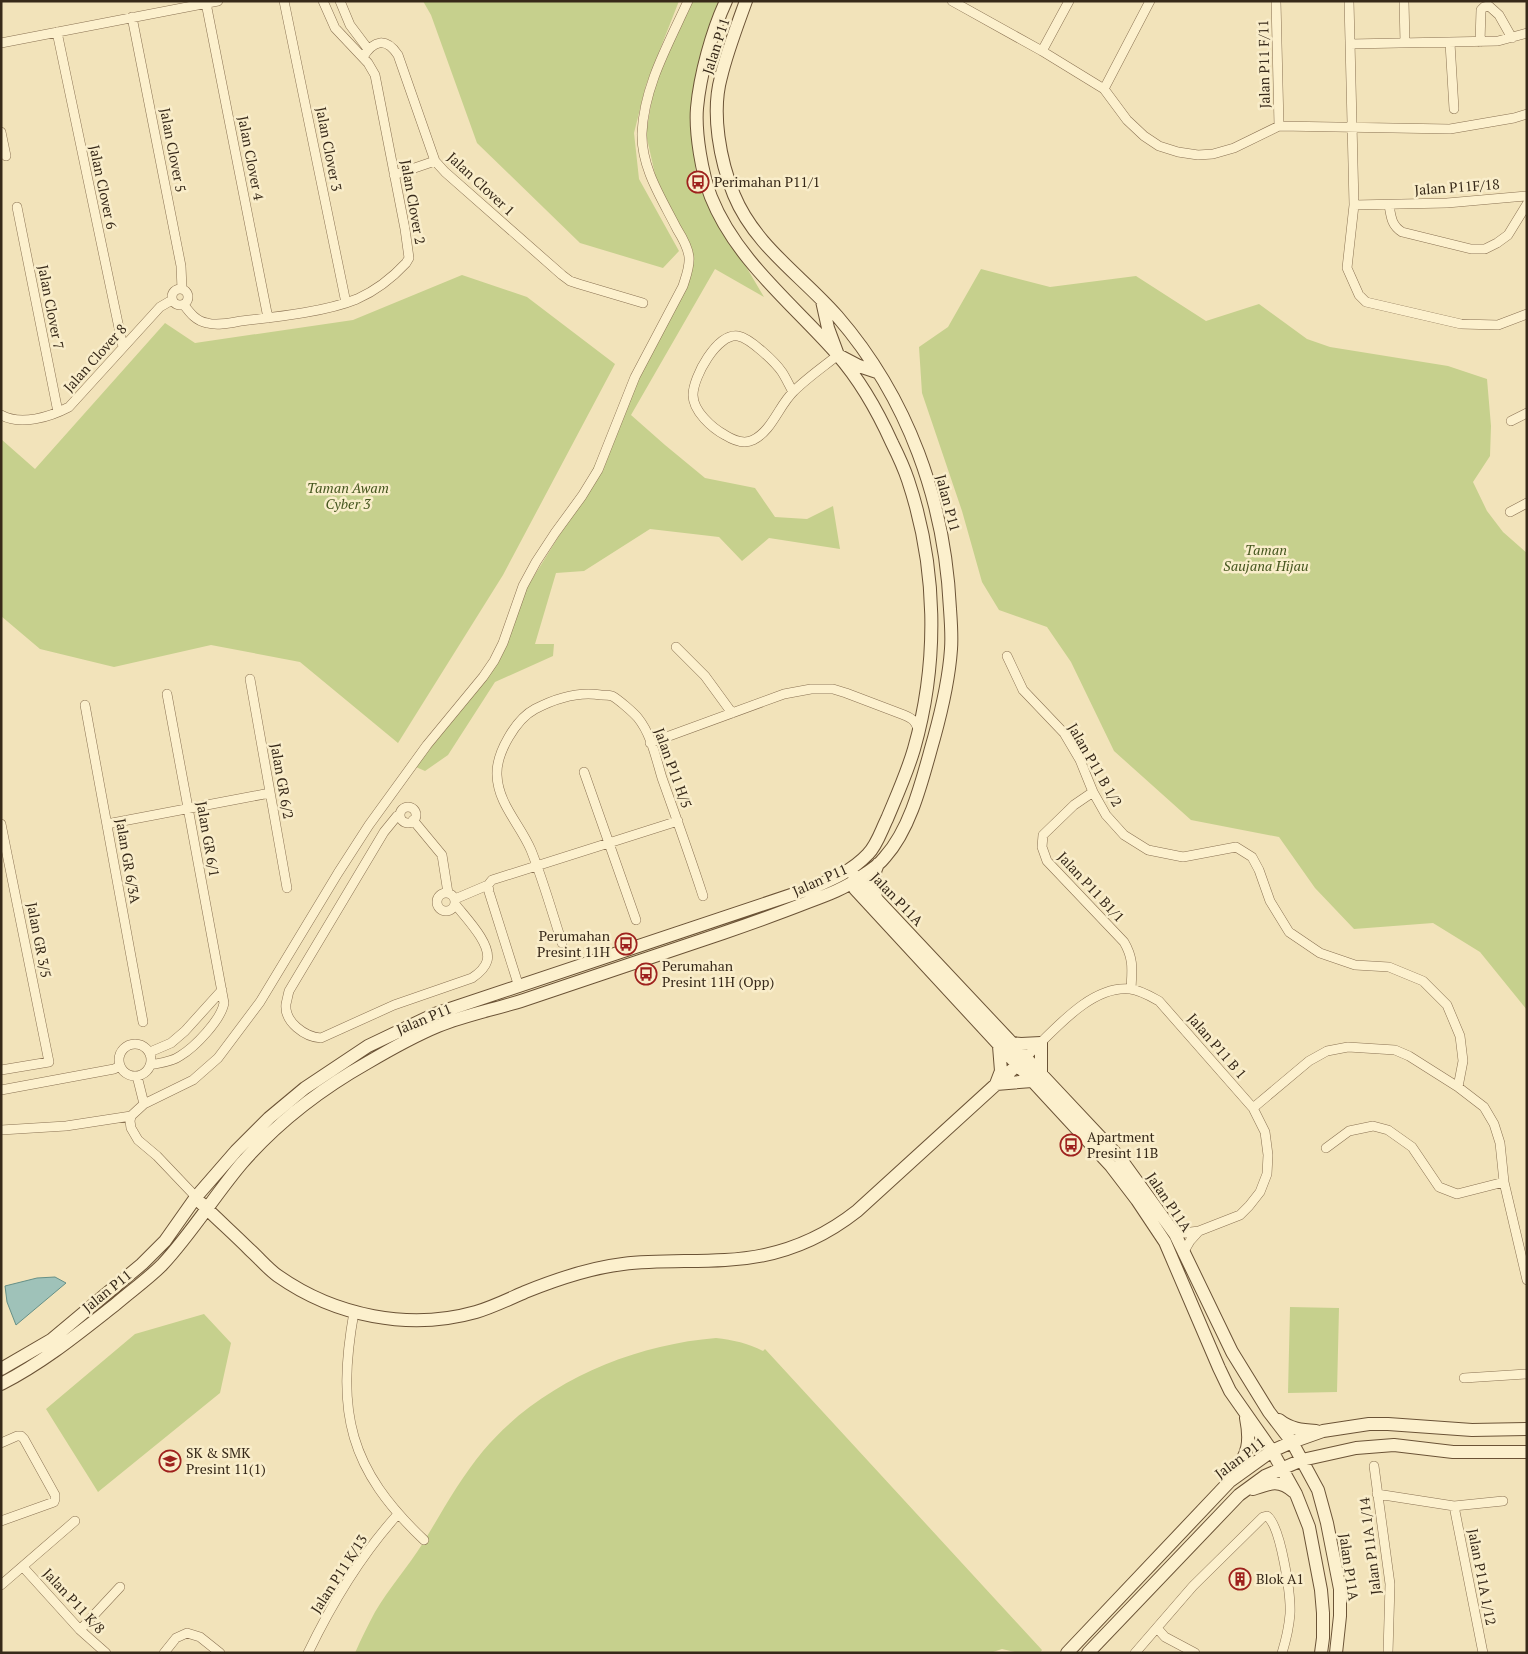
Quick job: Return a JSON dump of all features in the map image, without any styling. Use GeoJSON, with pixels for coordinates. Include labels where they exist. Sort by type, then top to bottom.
{"type":"FeatureCollection","features":[{"type":"Feature","properties":{"kind":"main road","name":"Jalan P11"},"geometry":{"type":"LineString","coordinates":[[1,1369],[51,1340],[142,1264],[165,1241],[196,1197],[236,1151],[269,1118],[305,1088],[368,1046],[435,1014],[790,896],[820,884],[850,877],[869,854],[876,842],[908,771],[926,700],[931,642],[930,580],[922,530],[908,478],[881,419],[856,378],[838,355],[760,272],[743,251],[727,228],[711,197],[700,148],[697,108],[709,48],[726,1]]}},
{"type":"Feature","properties":{"kind":"main road","name":"Jalan P11"},"geometry":{"type":"LineString","coordinates":[[1,1384],[58,1350],[157,1271],[175,1251],[244,1161],[309,1101],[346,1075],[439,1026],[505,1006],[778,914],[878,864],[889,854],[906,826],[940,716],[948,674],[951,644],[949,583],[940,525],[931,488],[908,424],[877,372],[856,340],[834,312],[779,260],[746,220],[733,193],[723,161],[717,130],[719,82],[746,1]]}},
{"type":"Feature","properties":{"kind":"main road"},"geometry":{"type":"LineString","coordinates":[[822,301],[828,328],[838,355],[859,366],[877,372]]}},
{"type":"Feature","properties":{"kind":"main road"},"geometry":{"type":"LineString","coordinates":[[876,899],[874,880],[878,864]]}},
{"type":"Feature","properties":{"kind":"main road","name":"Jalan P11A"},"geometry":{"type":"LineString","coordinates":[[850,877],[876,899],[1012,1043],[1021,1061]]}},
{"type":"Feature","properties":{"kind":"main road","name":"Jalan P11A"},"geometry":{"type":"LineString","coordinates":[[850,877],[999,1046],[1021,1061],[1120,1158],[1175,1234],[1232,1352],[1269,1412],[1292,1442],[1318,1490],[1328,1523],[1340,1589],[1340,1616],[1336,1653]]}},
{"type":"Feature","properties":{"kind":"main road"},"geometry":{"type":"LineString","coordinates":[[505,1006],[519,986],[532,993],[541,994]]}},
{"type":"Feature","properties":{"kind":"main road"},"geometry":{"type":"LineString","coordinates":[[996,1084],[1037,1078],[1041,1043],[1012,1043]]}},
{"type":"Feature","properties":{"kind":"main road"},"geometry":{"type":"LineString","coordinates":[[996,1084],[1001,1071],[999,1046]]}},
{"type":"Feature","properties":{"kind":"main road"},"geometry":{"type":"LineString","coordinates":[[196,1197],[276,1275],[304,1292],[354,1312],[375,1317],[411,1320],[437,1319],[499,1304],[562,1278],[590,1270],[653,1261],[743,1259],[782,1251],[812,1239],[853,1214],[1021,1061]]}},
{"type":"Feature","properties":{"kind":"main road","name":"Jalan P11A"},"geometry":{"type":"LineString","coordinates":[[1037,1078],[1111,1166],[1137,1200],[1165,1242],[1230,1391],[1272,1451],[1296,1494],[1309,1527],[1322,1590],[1323,1630],[1321,1653]]}},
{"type":"Feature","properties":{"kind":"main road"},"geometry":{"type":"LineString","coordinates":[[1269,1412],[1284,1424],[1297,1429],[1323,1431]]}},
{"type":"Feature","properties":{"kind":"main road"},"geometry":{"type":"LineString","coordinates":[[1230,1481],[1247,1450],[1250,1435],[1245,1414]]}},
{"type":"Feature","properties":{"kind":"main road","name":"Jalan P11"},"geometry":{"type":"LineString","coordinates":[[1067,1653],[1230,1481],[1272,1451],[1323,1431],[1370,1424],[1472,1430],[1527,1430]]}},
{"type":"Feature","properties":{"kind":"main road","name":"Jalan P11"},"geometry":{"type":"LineString","coordinates":[[1088,1653],[1239,1495],[1265,1476],[1302,1460],[1356,1448],[1394,1445],[1453,1452],[1527,1452]]}},
{"type":"Feature","properties":{"kind":"main road"},"geometry":{"type":"LineString","coordinates":[[1318,1490],[1315,1472],[1328,1454]]}},
{"type":"Feature","properties":{"kind":"main road"},"geometry":{"type":"LineString","coordinates":[[1239,1495],[1264,1485],[1278,1483],[1286,1485],[1296,1494]]}},
{"type":"Feature","properties":{"kind":"street"},"geometry":{"type":"LineString","coordinates":[[1,43],[218,1]]}},
{"type":"Feature","properties":{"kind":"street","name":"Jalan Clover 3"},"geometry":{"type":"LineString","coordinates":[[284,1],[346,303]]}},
{"type":"Feature","properties":{"kind":"street"},"geometry":{"type":"LineString","coordinates":[[323,1],[334,28],[365,53]]}},
{"type":"Feature","properties":{"kind":"street"},"geometry":{"type":"LineString","coordinates":[[340,1],[365,53]]}},
{"type":"Feature","properties":{"kind":"street"},"geometry":{"type":"LineString","coordinates":[[1,1130],[66,1126],[131,1116],[144,1104],[193,1080],[218,1058],[260,1002],[369,825],[427,745],[494,661],[503,643],[523,586],[536,562],[598,470],[635,377],[673,307],[688,270],[689,256],[685,244],[652,182],[642,134],[646,105],[656,73],[688,1]]}},
{"type":"Feature","properties":{"kind":"street"},"geometry":{"type":"LineString","coordinates":[[1042,51],[1069,1]]}},
{"type":"Feature","properties":{"kind":"street"},"geometry":{"type":"LineString","coordinates":[[1104,89],[1150,1]]}},
{"type":"Feature","properties":{"kind":"street","name":"Jalan P11 F/11"},"geometry":{"type":"LineString","coordinates":[[1276,1],[1279,126]]}},
{"type":"Feature","properties":{"kind":"street"},"geometry":{"type":"LineString","coordinates":[[1349,1],[1354,205],[1347,268],[1359,295],[1366,302],[1461,324],[1498,325],[1527,314]]}},
{"type":"Feature","properties":{"kind":"street"},"geometry":{"type":"LineString","coordinates":[[1404,1],[1405,43]]}},
{"type":"Feature","properties":{"kind":"street"},"geometry":{"type":"LineString","coordinates":[[954,2],[1042,51],[1104,89],[1127,120],[1144,136],[1159,146],[1178,152],[1198,155],[1213,154],[1234,148],[1279,126],[1450,129],[1506,120],[1527,114]]}},
{"type":"Feature","properties":{"kind":"street","name":"Jalan Clover 4"},"geometry":{"type":"LineString","coordinates":[[206,3],[268,318]]}},
{"type":"Feature","properties":{"kind":"street"},"geometry":{"type":"LineString","coordinates":[[1480,42],[1481,10],[1489,6],[1499,16],[1512,38]]}},
{"type":"Feature","properties":{"kind":"street","name":"Jalan Clover 5"},"geometry":{"type":"LineString","coordinates":[[132,17],[181,266],[182,289]]}},
{"type":"Feature","properties":{"kind":"street","name":"Jalan Clover 6"},"geometry":{"type":"LineString","coordinates":[[57,32],[123,347]]}},
{"type":"Feature","properties":{"kind":"street"},"geometry":{"type":"LineString","coordinates":[[1350,44],[1498,41],[1527,33]]}},
{"type":"Feature","properties":{"kind":"street","name":"Jalan Clover 1"},"geometry":{"type":"LineString","coordinates":[[365,53],[373,44],[383,43],[392,46],[398,55],[435,161],[445,172],[570,281],[643,303]]}},
{"type":"Feature","properties":{"kind":"street"},"geometry":{"type":"LineString","coordinates":[[1450,43],[1454,110]]}},
{"type":"Feature","properties":{"kind":"street","name":"Jalan Clover 2"},"geometry":{"type":"LineString","coordinates":[[184,305],[195,318],[215,325],[337,306],[358,298],[378,286],[400,270],[406,263],[409,258],[405,229],[375,75],[365,53]]}},
{"type":"Feature","properties":{"kind":"street"},"geometry":{"type":"LineString","coordinates":[[1,132],[6,156]]}},
{"type":"Feature","properties":{"kind":"street"},"geometry":{"type":"LineString","coordinates":[[394,175],[435,161]]}},
{"type":"Feature","properties":{"kind":"street","name":"Jalan P11F/18"},"geometry":{"type":"LineString","coordinates":[[1354,205],[1447,203],[1527,196]]}},
{"type":"Feature","properties":{"kind":"street"},"geometry":{"type":"LineString","coordinates":[[1389,205],[1393,224],[1402,232],[1471,249],[1485,249],[1508,235],[1527,204]]}},
{"type":"Feature","properties":{"kind":"street","name":"Jalan Clover 7"},"geometry":{"type":"LineString","coordinates":[[17,207],[58,412]]}},
{"type":"Feature","properties":{"kind":"street"},"geometry":{"type":"LineString","coordinates":[[182,289],[188,295],[184,305],[176,305],[172,300],[172,295],[175,291],[182,289]]}},
{"type":"Feature","properties":{"kind":"street","name":"Jalan Clover 8"},"geometry":{"type":"LineString","coordinates":[[1,415],[13,420],[24,421],[58,412],[76,400],[160,307],[172,300]]}},
{"type":"Feature","properties":{"kind":"street"},"geometry":{"type":"LineString","coordinates":[[793,392],[781,371],[757,346],[739,336],[725,338],[712,351],[697,378],[693,395],[701,414],[719,432],[736,442],[752,441],[764,432],[793,392],[838,355]]}},
{"type":"Feature","properties":{"kind":"street"},"geometry":{"type":"LineString","coordinates":[[1511,421],[1527,413]]}},
{"type":"Feature","properties":{"kind":"street"},"geometry":{"type":"LineString","coordinates":[[1510,512],[1527,503]]}},
{"type":"Feature","properties":{"kind":"street"},"geometry":{"type":"LineString","coordinates":[[676,647],[705,676],[732,714]]}},
{"type":"Feature","properties":{"kind":"street","name":"Jalan P11 B 1/2"},"geometry":{"type":"LineString","coordinates":[[1007,656],[1023,690],[1064,733],[1080,760],[1093,792],[1106,814],[1124,835],[1148,850],[1183,857],[1236,847],[1252,857],[1270,902],[1290,932],[1320,954],[1355,965],[1389,967],[1423,981],[1447,1005],[1460,1036],[1463,1061],[1458,1086]]}},
{"type":"Feature","properties":{"kind":"street","name":"Jalan GR 6/2"},"geometry":{"type":"LineString","coordinates":[[250,679],[287,888]]}},
{"type":"Feature","properties":{"kind":"street"},"geometry":{"type":"LineString","coordinates":[[650,743],[784,694],[811,689],[832,689],[913,718],[919,732]]}},
{"type":"Feature","properties":{"kind":"street","name":"Jalan P11 H/5"},"geometry":{"type":"LineString","coordinates":[[562,944],[537,865],[522,834],[504,804],[499,791],[497,774],[498,760],[518,722],[530,712],[566,696],[592,693],[612,696],[638,717],[650,743],[703,896]]}},
{"type":"Feature","properties":{"kind":"street","name":"Jalan GR 6/1"},"geometry":{"type":"LineString","coordinates":[[167,694],[224,1003],[222,1011],[209,1028],[182,1055]]}},
{"type":"Feature","properties":{"kind":"street"},"geometry":{"type":"LineString","coordinates":[[904,715],[921,706],[926,700]]}},
{"type":"Feature","properties":{"kind":"street","name":"Jalan GR 6/3A"},"geometry":{"type":"LineString","coordinates":[[85,705],[143,1022]]}},
{"type":"Feature","properties":{"kind":"street"},"geometry":{"type":"LineString","coordinates":[[584,772],[636,920]]}},
{"type":"Feature","properties":{"kind":"street","name":"Jalan P11 B1/1"},"geometry":{"type":"LineString","coordinates":[[1093,792],[1074,805],[1043,835],[1042,847],[1047,861],[1124,942],[1131,954],[1133,966],[1130,989]]}},
{"type":"Feature","properties":{"kind":"street"},"geometry":{"type":"LineString","coordinates":[[107,824],[270,793]]}},
{"type":"Feature","properties":{"kind":"street"},"geometry":{"type":"LineString","coordinates":[[407,807],[414,812],[413,820],[442,855],[452,899],[476,929],[488,953],[485,965],[472,978],[394,1005],[322,1038],[306,1034],[288,1018],[286,1005],[289,991],[384,832],[397,816],[400,816],[402,810],[407,807]]}},
{"type":"Feature","properties":{"kind":"street"},"geometry":{"type":"LineString","coordinates":[[452,899],[488,885],[492,880],[678,821]]}},
{"type":"Feature","properties":{"kind":"street","name":"Jalan GR 3/5"},"geometry":{"type":"LineString","coordinates":[[1,824],[49,1062],[1,1070]]}},
{"type":"Feature","properties":{"kind":"street"},"geometry":{"type":"LineString","coordinates":[[488,885],[519,986]]}},
{"type":"Feature","properties":{"kind":"street","name":"Jalan P11 B 1"},"geometry":{"type":"LineString","coordinates":[[1021,1061],[1081,1005],[1104,992],[1130,989],[1158,1001],[1253,1108],[1265,1132],[1268,1155],[1266,1174],[1260,1192],[1240,1215],[1200,1231],[1175,1234]]}},
{"type":"Feature","properties":{"kind":"street"},"geometry":{"type":"LineString","coordinates":[[150,1052],[171,1043],[185,1031],[222,990]]}},
{"type":"Feature","properties":{"kind":"street"},"geometry":{"type":"LineString","coordinates":[[136,1043],[141,1044],[150,1052],[152,1061],[145,1073],[137,1076],[127,1074],[120,1066],[119,1055],[125,1046],[136,1043]]}},
{"type":"Feature","properties":{"kind":"street"},"geometry":{"type":"LineString","coordinates":[[150,1065],[174,1060],[182,1055],[171,1043]]}},
{"type":"Feature","properties":{"kind":"street"},"geometry":{"type":"LineString","coordinates":[[1253,1108],[1309,1061],[1328,1051],[1348,1047],[1395,1050],[1409,1056],[1458,1086],[1484,1107],[1494,1124],[1500,1143],[1504,1182],[1527,1280]]}},
{"type":"Feature","properties":{"kind":"street"},"geometry":{"type":"LineString","coordinates":[[1,1090],[114,1069],[120,1066]]}},
{"type":"Feature","properties":{"kind":"street"},"geometry":{"type":"LineString","coordinates":[[137,1076],[144,1104]]}},
{"type":"Feature","properties":{"kind":"street"},"geometry":{"type":"LineString","coordinates":[[131,1116],[131,1128],[138,1140],[157,1156],[196,1197]]}},
{"type":"Feature","properties":{"kind":"street"},"geometry":{"type":"LineString","coordinates":[[1326,1148],[1349,1131],[1373,1126],[1388,1130],[1412,1147],[1439,1187],[1457,1194],[1504,1182]]}},
{"type":"Feature","properties":{"kind":"street","name":"Jalan P11 B 1"},"geometry":{"type":"LineString","coordinates":[[1183,1253],[1190,1240],[1200,1231]]}},
{"type":"Feature","properties":{"kind":"street"},"geometry":{"type":"LineString","coordinates":[[354,1312],[349,1341],[346,1380],[351,1431],[369,1474],[379,1490],[398,1514],[424,1540]]}},
{"type":"Feature","properties":{"kind":"street"},"geometry":{"type":"LineString","coordinates":[[1464,1378],[1527,1374]]}},
{"type":"Feature","properties":{"kind":"street"},"geometry":{"type":"LineString","coordinates":[[1,1442],[17,1436],[21,1436],[24,1439],[56,1499],[54,1502],[1,1521]]}},
{"type":"Feature","properties":{"kind":"street","name":"Jalan P11A 1/14"},"geometry":{"type":"LineString","coordinates":[[1374,1466],[1390,1584],[1388,1653]]}},
{"type":"Feature","properties":{"kind":"street"},"geometry":{"type":"LineString","coordinates":[[1378,1494],[1454,1506],[1503,1501]]}},
{"type":"Feature","properties":{"kind":"street","name":"Jalan P11A 1/12"},"geometry":{"type":"LineString","coordinates":[[1454,1506],[1483,1653]]}},
{"type":"Feature","properties":{"kind":"street","name":"Jalan P11 K/13"},"geometry":{"type":"LineString","coordinates":[[308,1653],[342,1589],[384,1530],[398,1514]]}},
{"type":"Feature","properties":{"kind":"street"},"geometry":{"type":"LineString","coordinates":[[1135,1653],[1192,1586],[1263,1517],[1267,1516],[1271,1519],[1278,1536],[1286,1574],[1290,1613],[1286,1641],[1282,1653]]}},
{"type":"Feature","properties":{"kind":"street"},"geometry":{"type":"LineString","coordinates":[[1,1585],[75,1521]]}},
{"type":"Feature","properties":{"kind":"street","name":"Jalan P11 K/8"},"geometry":{"type":"LineString","coordinates":[[24,1567],[80,1630],[106,1653]]}},
{"type":"Feature","properties":{"kind":"street"},"geometry":{"type":"LineString","coordinates":[[80,1630],[120,1587]]}},
{"type":"Feature","properties":{"kind":"street"},"geometry":{"type":"LineString","coordinates":[[1157,1628],[1165,1637],[1195,1653]]}},
{"type":"Feature","properties":{"kind":"street"},"geometry":{"type":"LineString","coordinates":[[164,1653],[176,1638],[187,1633],[200,1637],[220,1653]]}},
{"type":"Feature","properties":{"kind":"green space"},"geometry":{"type":"Polygon","coordinates":[[[423,1],[679,1],[646,85],[634,133],[639,179],[679,251],[663,268],[580,243],[477,143],[431,15],[423,1]]]}},
{"type":"Feature","properties":{"kind":"green space"},"geometry":{"type":"Polygon","coordinates":[[[693,1],[724,1],[693,103],[696,182],[764,297],[715,269],[631,415],[705,478],[755,488],[775,517],[807,519],[833,506],[840,549],[769,538],[742,561],[719,537],[650,529],[584,571],[556,573],[535,644],[554,644],[553,656],[495,682],[448,755],[425,771],[416,767],[499,660],[526,589],[562,531],[685,290],[692,251],[656,179],[646,134],[655,81],[693,1]]]}},
{"type":"Feature","properties":{"kind":"green space","name":"Taman Saujana Hijau"},"geometry":{"type":"Polygon","coordinates":[[[981,269],[1050,287],[1136,276],[1206,321],[1259,304],[1307,339],[1330,347],[1448,366],[1487,379],[1491,426],[1490,456],[1473,482],[1487,511],[1503,532],[1527,553],[1527,1010],[1480,952],[1433,923],[1354,929],[1315,888],[1279,837],[1191,820],[1114,751],[1071,662],[1047,627],[999,610],[982,582],[962,511],[922,393],[919,347],[948,327],[981,269]]]}},
{"type":"Feature","properties":{"kind":"green space","name":"Taman Awam Cyber 3"},"geometry":{"type":"Polygon","coordinates":[[[462,275],[527,297],[615,364],[503,575],[398,743],[300,662],[211,645],[114,667],[40,649],[1,616],[1,439],[35,469],[165,323],[195,343],[353,320],[462,275]]]}},
{"type":"Feature","properties":{"kind":"green space"},"geometry":{"type":"Polygon","coordinates":[[[1290,1307],[1339,1308],[1337,1392],[1288,1393],[1290,1307]]]}},
{"type":"Feature","properties":{"kind":"green space"},"geometry":{"type":"Polygon","coordinates":[[[204,1314],[231,1343],[220,1393],[98,1492],[46,1409],[135,1334],[204,1314]]]}},
{"type":"Feature","properties":{"kind":"green space"},"geometry":{"type":"Polygon","coordinates":[[[716,1338],[740,1342],[763,1351],[765,1349],[1042,1650],[1040,1653],[1019,1653],[1002,1649],[990,1653],[355,1653],[386,1594],[417,1552],[458,1485],[483,1451],[506,1427],[531,1406],[588,1372],[619,1359],[651,1349],[716,1338]]]}},
{"type":"Feature","properties":{"kind":"water"},"geometry":{"type":"Polygon","coordinates":[[[55,1277],[66,1283],[16,1325],[7,1302],[5,1286],[37,1278],[55,1277]]]}},
{"type":"Feature","properties":{"kind":"place","name":"Perimahan P11/1"},"geometry":{"type":"Point","coordinates":[698,182]}},
{"type":"Feature","properties":{"kind":"place","name":"Perumahan Presint 11H"},"geometry":{"type":"Point","coordinates":[626,944]}},
{"type":"Feature","properties":{"kind":"place","name":"Perumahan Presint 11H (Opp)"},"geometry":{"type":"Point","coordinates":[646,974]}},
{"type":"Feature","properties":{"kind":"place","name":"Apartment Presint 11B"},"geometry":{"type":"Point","coordinates":[1071,1145]}},
{"type":"Feature","properties":{"kind":"place","name":"SK & SMK Presint 11(1)"},"geometry":{"type":"Point","coordinates":[170,1461]}},
{"type":"Feature","properties":{"kind":"place","name":"Blok A1"},"geometry":{"type":"Point","coordinates":[1240,1579]}}]}
